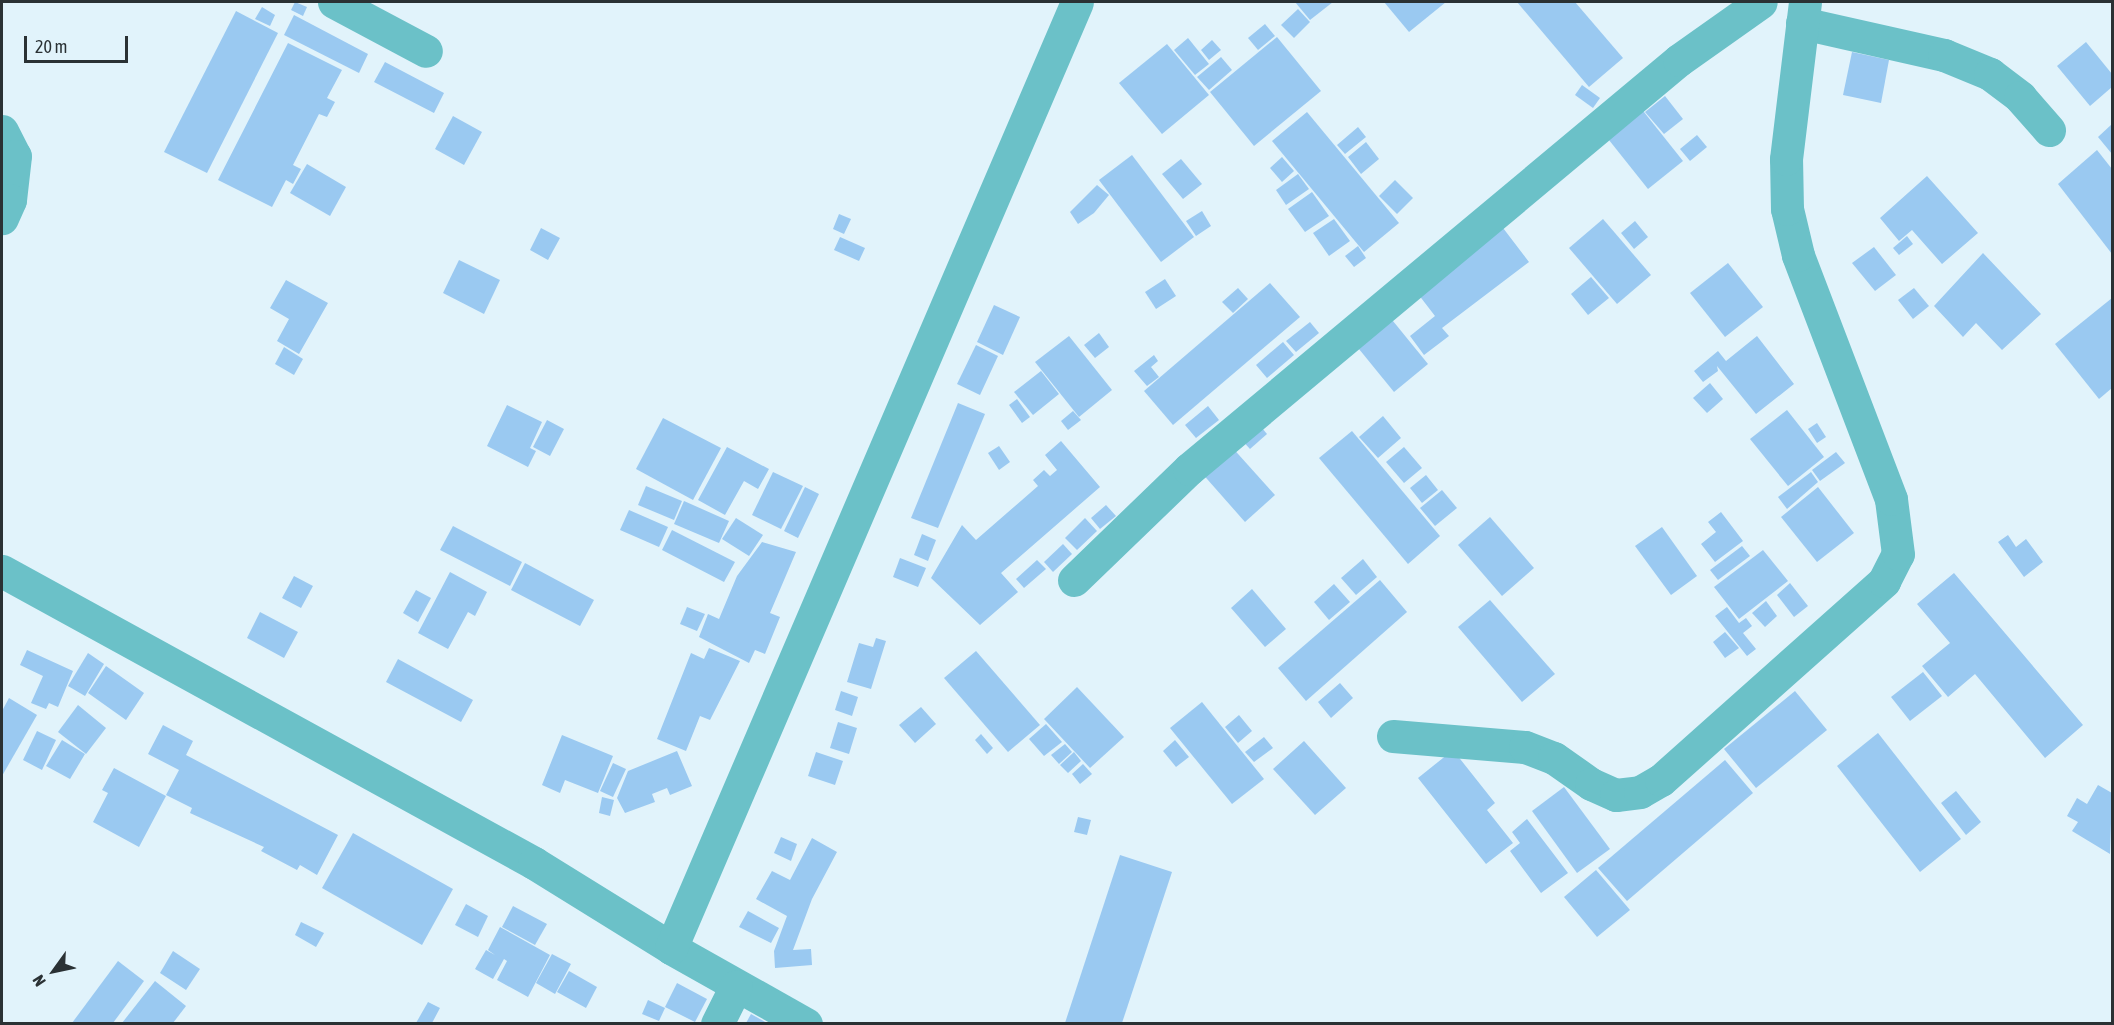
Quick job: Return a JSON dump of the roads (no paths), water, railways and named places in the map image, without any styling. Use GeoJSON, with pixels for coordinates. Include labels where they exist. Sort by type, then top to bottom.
{"type":"FeatureCollection","features":[{"type":"Feature","properties":{"kind":"street"},"geometry":{"type":"LineString","coordinates":[[334,2],[426,51]]}},
{"type":"Feature","properties":{"kind":"street"},"geometry":{"type":"LineString","coordinates":[[671,948],[1077,2]]}},
{"type":"Feature","properties":{"kind":"street"},"geometry":{"type":"LineString","coordinates":[[1074,580],[1189,469],[1679,60],[1761,2]]}},
{"type":"Feature","properties":{"kind":"street"},"geometry":{"type":"LineString","coordinates":[[1393,736],[1525,747],[1554,758],[1591,784],[1616,795],[1640,792],[1661,780],[1884,581],[1898,554],[1891,499],[1798,255],[1787,209],[1786,159],[1804,12],[1944,55],[1990,74],[2020,97],[2049,130]]}},
{"type":"Feature","properties":{"kind":"street"},"geometry":{"type":"LineString","coordinates":[[2,131],[15,156],[10,200],[2,218]]}},
{"type":"Feature","properties":{"kind":"street"},"geometry":{"type":"LineString","coordinates":[[2,571],[534,862],[671,948],[806,1023]]}},
{"type":"Feature","properties":{"kind":"street"},"geometry":{"type":"LineString","coordinates":[[717,1023],[736,986]]}}]}
